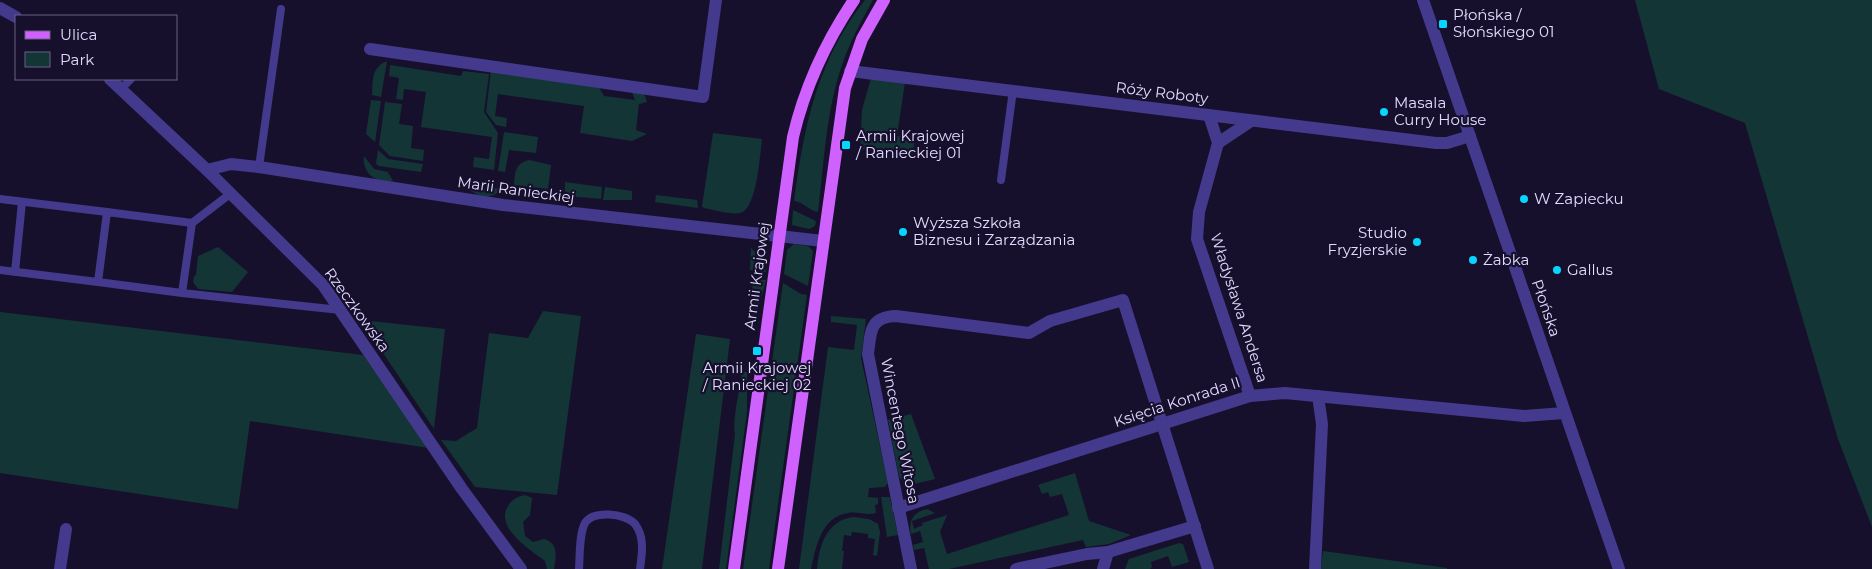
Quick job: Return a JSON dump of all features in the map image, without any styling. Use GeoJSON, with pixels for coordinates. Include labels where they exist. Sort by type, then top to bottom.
{"type":"FeatureCollection","features":[{"type":"Feature","properties":{"kind":"main road","name":"Armii Krajowej"},"geometry":{"type":"LineString","coordinates":[[734,569],[791,146],[799,110],[809,80],[824,50],[854,0]]}},
{"type":"Feature","properties":{"kind":"main road"},"geometry":{"type":"LineString","coordinates":[[778,569],[842,104],[850,71],[862,39],[884,0]]}},
{"type":"Feature","properties":{"kind":"street"},"geometry":{"type":"LineString","coordinates":[[370,49],[703,97],[716,0]]}},
{"type":"Feature","properties":{"kind":"street","name":"Płońska"},"geometry":{"type":"LineString","coordinates":[[1423,0],[1619,569]]}},
{"type":"Feature","properties":{"kind":"street"},"geometry":{"type":"LineString","coordinates":[[0,8],[15,16]]}},
{"type":"Feature","properties":{"kind":"street","name":"Róży Roboty"},"geometry":{"type":"LineString","coordinates":[[850,71],[1436,144],[1447,143],[1470,136]]}},
{"type":"Feature","properties":{"kind":"street","name":"Rzeczkowska"},"geometry":{"type":"LineString","coordinates":[[111,80],[207,170],[323,285],[462,489],[521,569]]}},
{"type":"Feature","properties":{"kind":"street"},"geometry":{"type":"LineString","coordinates":[[1209,115],[1218,143],[1252,121]]}},
{"type":"Feature","properties":{"kind":"street","name":"Władysława Andersa"},"geometry":{"type":"LineString","coordinates":[[1218,143],[1199,212],[1197,239],[1250,396]]}},
{"type":"Feature","properties":{"kind":"street","name":"Marii Ranieckiej"},"geometry":{"type":"LineString","coordinates":[[207,170],[231,164],[259,167],[504,205],[779,234],[823,241]]}},
{"type":"Feature","properties":{"kind":"street","name":"Wincentego Witosa"},"geometry":{"type":"LineString","coordinates":[[912,569],[868,354],[871,331],[876,321],[883,316],[896,316],[1029,334],[1050,321],[1123,300],[1164,423]]}},
{"type":"Feature","properties":{"kind":"street","name":"Księcia Konrada II"},"geometry":{"type":"LineString","coordinates":[[898,508],[1250,396],[1285,393],[1524,416],[1564,413]]}},
{"type":"Feature","properties":{"kind":"street"},"geometry":{"type":"LineString","coordinates":[[1315,569],[1322,424],[1318,396]]}},
{"type":"Feature","properties":{"kind":"street"},"geometry":{"type":"LineString","coordinates":[[1164,423],[1208,569]]}},
{"type":"Feature","properties":{"kind":"street"},"geometry":{"type":"LineString","coordinates":[[1016,569],[1087,554],[1108,552],[1195,526]]}},
{"type":"Feature","properties":{"kind":"street"},"geometry":{"type":"LineString","coordinates":[[60,569],[66,529]]}},
{"type":"Feature","properties":{"kind":"street"},"geometry":{"type":"LineString","coordinates":[[1103,569],[1108,552]]}},
{"type":"Feature","properties":{"kind":"lane"},"geometry":{"type":"LineString","coordinates":[[259,167],[281,9]]}},
{"type":"Feature","properties":{"kind":"lane"},"geometry":{"type":"LineString","coordinates":[[121,89],[130,80]]}},
{"type":"Feature","properties":{"kind":"lane"},"geometry":{"type":"LineString","coordinates":[[1001,180],[1013,90]]}},
{"type":"Feature","properties":{"kind":"lane"},"geometry":{"type":"LineString","coordinates":[[182,293],[192,223],[230,194]]}},
{"type":"Feature","properties":{"kind":"lane"},"geometry":{"type":"LineString","coordinates":[[0,199],[192,223]]}},
{"type":"Feature","properties":{"kind":"lane"},"geometry":{"type":"LineString","coordinates":[[15,272],[22,202]]}},
{"type":"Feature","properties":{"kind":"lane"},"geometry":{"type":"LineString","coordinates":[[98,282],[107,212]]}},
{"type":"Feature","properties":{"kind":"lane"},"geometry":{"type":"LineString","coordinates":[[0,270],[182,293],[340,310]]}},
{"type":"Feature","properties":{"kind":"lane"},"geometry":{"type":"LineString","coordinates":[[579,569],[584,526],[590,517],[601,515],[624,517],[634,524],[642,542],[640,569]]}},
{"type":"Feature","properties":{"kind":"green space"},"geometry":{"type":"Polygon","coordinates":[[[865,0],[873,0],[842,65],[832,101],[818,212],[794,201],[808,121],[815,95],[835,47],[865,0]]]}},
{"type":"Feature","properties":{"kind":"green space"},"geometry":{"type":"Polygon","coordinates":[[[1635,0],[1872,0],[1872,527],[1838,439],[1745,123],[1659,89],[1635,0]]]}},
{"type":"Feature","properties":{"kind":"green space"},"geometry":{"type":"Polygon","coordinates":[[[387,61],[381,97],[372,95],[375,71],[387,61]]]}},
{"type":"Feature","properties":{"kind":"green space"},"geometry":{"type":"Polygon","coordinates":[[[390,65],[461,76],[463,71],[489,74],[484,112],[498,133],[494,170],[473,167],[474,157],[489,159],[492,137],[421,127],[426,92],[404,89],[403,100],[396,99],[399,78],[389,76],[390,65]]]}},
{"type":"Feature","properties":{"kind":"green space"},"geometry":{"type":"Polygon","coordinates":[[[491,70],[598,86],[604,96],[635,100],[631,90],[644,93],[647,102],[639,104],[636,130],[647,134],[632,141],[580,133],[584,106],[498,94],[495,116],[507,118],[506,127],[496,125],[486,112],[491,70]]]}},
{"type":"Feature","properties":{"kind":"green space"},"geometry":{"type":"Polygon","coordinates":[[[871,78],[905,82],[897,136],[915,139],[912,156],[860,149],[862,110],[871,78]]]}},
{"type":"Feature","properties":{"kind":"green space"},"geometry":{"type":"Polygon","coordinates":[[[371,100],[381,101],[375,142],[366,134],[371,100]]]}},
{"type":"Feature","properties":{"kind":"green space"},"geometry":{"type":"Polygon","coordinates":[[[385,102],[402,104],[399,124],[413,126],[411,148],[424,150],[423,161],[390,156],[379,145],[385,102]]]}},
{"type":"Feature","properties":{"kind":"green space"},"geometry":{"type":"Polygon","coordinates":[[[504,132],[538,137],[536,153],[509,150],[505,172],[498,171],[504,132]]]}},
{"type":"Feature","properties":{"kind":"green space"},"geometry":{"type":"Polygon","coordinates":[[[713,133],[762,139],[754,192],[746,210],[740,213],[722,212],[702,206],[713,133]]]}},
{"type":"Feature","properties":{"kind":"green space"},"geometry":{"type":"Polygon","coordinates":[[[378,150],[388,159],[423,164],[421,172],[379,166],[376,164],[378,150]]]}},
{"type":"Feature","properties":{"kind":"green space"},"geometry":{"type":"Polygon","coordinates":[[[364,156],[374,169],[388,172],[393,181],[381,181],[371,176],[365,168],[364,156]]]}},
{"type":"Feature","properties":{"kind":"green space"},"geometry":{"type":"Polygon","coordinates":[[[529,160],[551,165],[548,189],[514,185],[518,166],[524,161],[529,160]]]}},
{"type":"Feature","properties":{"kind":"green space"},"geometry":{"type":"Polygon","coordinates":[[[565,182],[602,187],[601,199],[567,196],[573,204],[570,206],[565,201],[565,182]]]}},
{"type":"Feature","properties":{"kind":"green space"},"geometry":{"type":"Polygon","coordinates":[[[463,183],[501,189],[492,196],[481,196],[471,191],[463,183]]]}},
{"type":"Feature","properties":{"kind":"green space"},"geometry":{"type":"Polygon","coordinates":[[[605,187],[632,191],[632,200],[603,200],[605,187]]]}},
{"type":"Feature","properties":{"kind":"green space"},"geometry":{"type":"Polygon","coordinates":[[[656,195],[697,200],[698,208],[655,202],[656,195]]]}},
{"type":"Feature","properties":{"kind":"green space"},"geometry":{"type":"Polygon","coordinates":[[[793,210],[816,221],[815,226],[809,229],[792,225],[793,210]]]}},
{"type":"Feature","properties":{"kind":"green space"},"geometry":{"type":"Polygon","coordinates":[[[794,244],[808,246],[813,251],[808,286],[784,274],[787,250],[794,244]]]}},
{"type":"Feature","properties":{"kind":"green space"},"geometry":{"type":"Polygon","coordinates":[[[218,247],[248,272],[232,292],[198,289],[193,282],[196,275],[198,256],[218,247]]]}},
{"type":"Feature","properties":{"kind":"green space"},"geometry":{"type":"Polygon","coordinates":[[[751,248],[763,260],[766,272],[750,270],[751,248]]]}},
{"type":"Feature","properties":{"kind":"green space"},"geometry":{"type":"Polygon","coordinates":[[[755,279],[766,280],[753,329],[749,329],[753,281],[755,279]]]}},
{"type":"Feature","properties":{"kind":"green space"},"geometry":{"type":"Polygon","coordinates":[[[783,283],[801,294],[807,295],[769,569],[743,569],[783,283]]]}},
{"type":"Feature","properties":{"kind":"green space"},"geometry":{"type":"Polygon","coordinates":[[[543,311],[581,316],[557,495],[475,487],[441,440],[456,441],[477,428],[489,333],[528,338],[543,311]]]}},
{"type":"Feature","properties":{"kind":"green space"},"geometry":{"type":"Polygon","coordinates":[[[0,312],[363,355],[429,448],[250,421],[238,509],[0,473],[0,312]]]}},
{"type":"Feature","properties":{"kind":"green space"},"geometry":{"type":"Polygon","coordinates":[[[831,316],[866,319],[861,358],[888,483],[885,487],[869,488],[868,497],[878,498],[878,504],[875,505],[876,513],[848,513],[832,520],[821,534],[811,569],[799,569],[828,347],[854,350],[857,325],[831,322],[831,316]]]}},
{"type":"Feature","properties":{"kind":"green space"},"geometry":{"type":"Polygon","coordinates":[[[361,320],[445,329],[434,429],[361,320]]]}},
{"type":"Feature","properties":{"kind":"green space"},"geometry":{"type":"Polygon","coordinates":[[[696,334],[730,339],[702,569],[662,569],[696,334]]]}},
{"type":"Feature","properties":{"kind":"green space"},"geometry":{"type":"Polygon","coordinates":[[[742,372],[747,372],[747,412],[726,569],[719,569],[735,434],[735,413],[742,372]]]}},
{"type":"Feature","properties":{"kind":"green space"},"geometry":{"type":"Polygon","coordinates":[[[911,414],[935,479],[906,486],[899,476],[888,420],[911,414]]]}},
{"type":"Feature","properties":{"kind":"green space"},"geometry":{"type":"Polygon","coordinates":[[[1075,473],[1089,521],[1131,535],[1109,544],[1086,547],[1083,540],[949,569],[929,569],[924,548],[914,550],[913,545],[923,542],[920,531],[911,534],[911,521],[919,512],[927,509],[935,513],[912,521],[914,529],[923,525],[922,523],[947,515],[940,532],[947,554],[1069,515],[1062,494],[1050,497],[1048,492],[1042,494],[1038,485],[1075,473]]]}},
{"type":"Feature","properties":{"kind":"green space"},"geometry":{"type":"Polygon","coordinates":[[[525,495],[532,498],[530,515],[523,522],[525,536],[533,542],[544,539],[552,544],[555,551],[554,569],[547,569],[545,561],[517,539],[506,524],[507,508],[514,499],[525,495]]]}},
{"type":"Feature","properties":{"kind":"green space"},"geometry":{"type":"Polygon","coordinates":[[[881,497],[890,497],[898,535],[887,537],[881,497]]]}},
{"type":"Feature","properties":{"kind":"green space"},"geometry":{"type":"Polygon","coordinates":[[[854,517],[869,519],[878,524],[880,532],[877,556],[873,555],[875,539],[868,538],[868,534],[852,532],[851,536],[844,535],[842,569],[817,569],[822,543],[826,535],[837,523],[854,517]]]}},
{"type":"Feature","properties":{"kind":"green space"},"geometry":{"type":"Polygon","coordinates":[[[1179,543],[1183,544],[1189,562],[1172,567],[1168,556],[1151,562],[1152,567],[1150,569],[1125,569],[1129,559],[1179,543]]]}},
{"type":"Feature","properties":{"kind":"green space"},"geometry":{"type":"Polygon","coordinates":[[[1323,551],[1447,568],[1447,569],[1321,569],[1323,551]]]}},
{"type":"Feature","properties":{"kind":"place","name":"Płońska / Słońskiego 01"},"geometry":{"type":"Point","coordinates":[1443,24]}},
{"type":"Feature","properties":{"kind":"place","name":"Masala Curry House"},"geometry":{"type":"Point","coordinates":[1384,112]}},
{"type":"Feature","properties":{"kind":"place","name":"Armii Krajowej / Ranieckiej 01"},"geometry":{"type":"Point","coordinates":[846,145]}},
{"type":"Feature","properties":{"kind":"place","name":"W Zapiecku"},"geometry":{"type":"Point","coordinates":[1524,199]}},
{"type":"Feature","properties":{"kind":"place","name":"Wyższa Szkoła Biznesu i Zarządzania"},"geometry":{"type":"Point","coordinates":[903,232]}},
{"type":"Feature","properties":{"kind":"place","name":"Studio Fryzjerskie"},"geometry":{"type":"Point","coordinates":[1417,242]}},
{"type":"Feature","properties":{"kind":"place","name":"Żabka"},"geometry":{"type":"Point","coordinates":[1473,260]}},
{"type":"Feature","properties":{"kind":"place","name":"Gallus"},"geometry":{"type":"Point","coordinates":[1557,270]}},
{"type":"Feature","properties":{"kind":"place","name":"Armii Krajowej / Ranieckiej 02"},"geometry":{"type":"Point","coordinates":[757,351]}}]}
